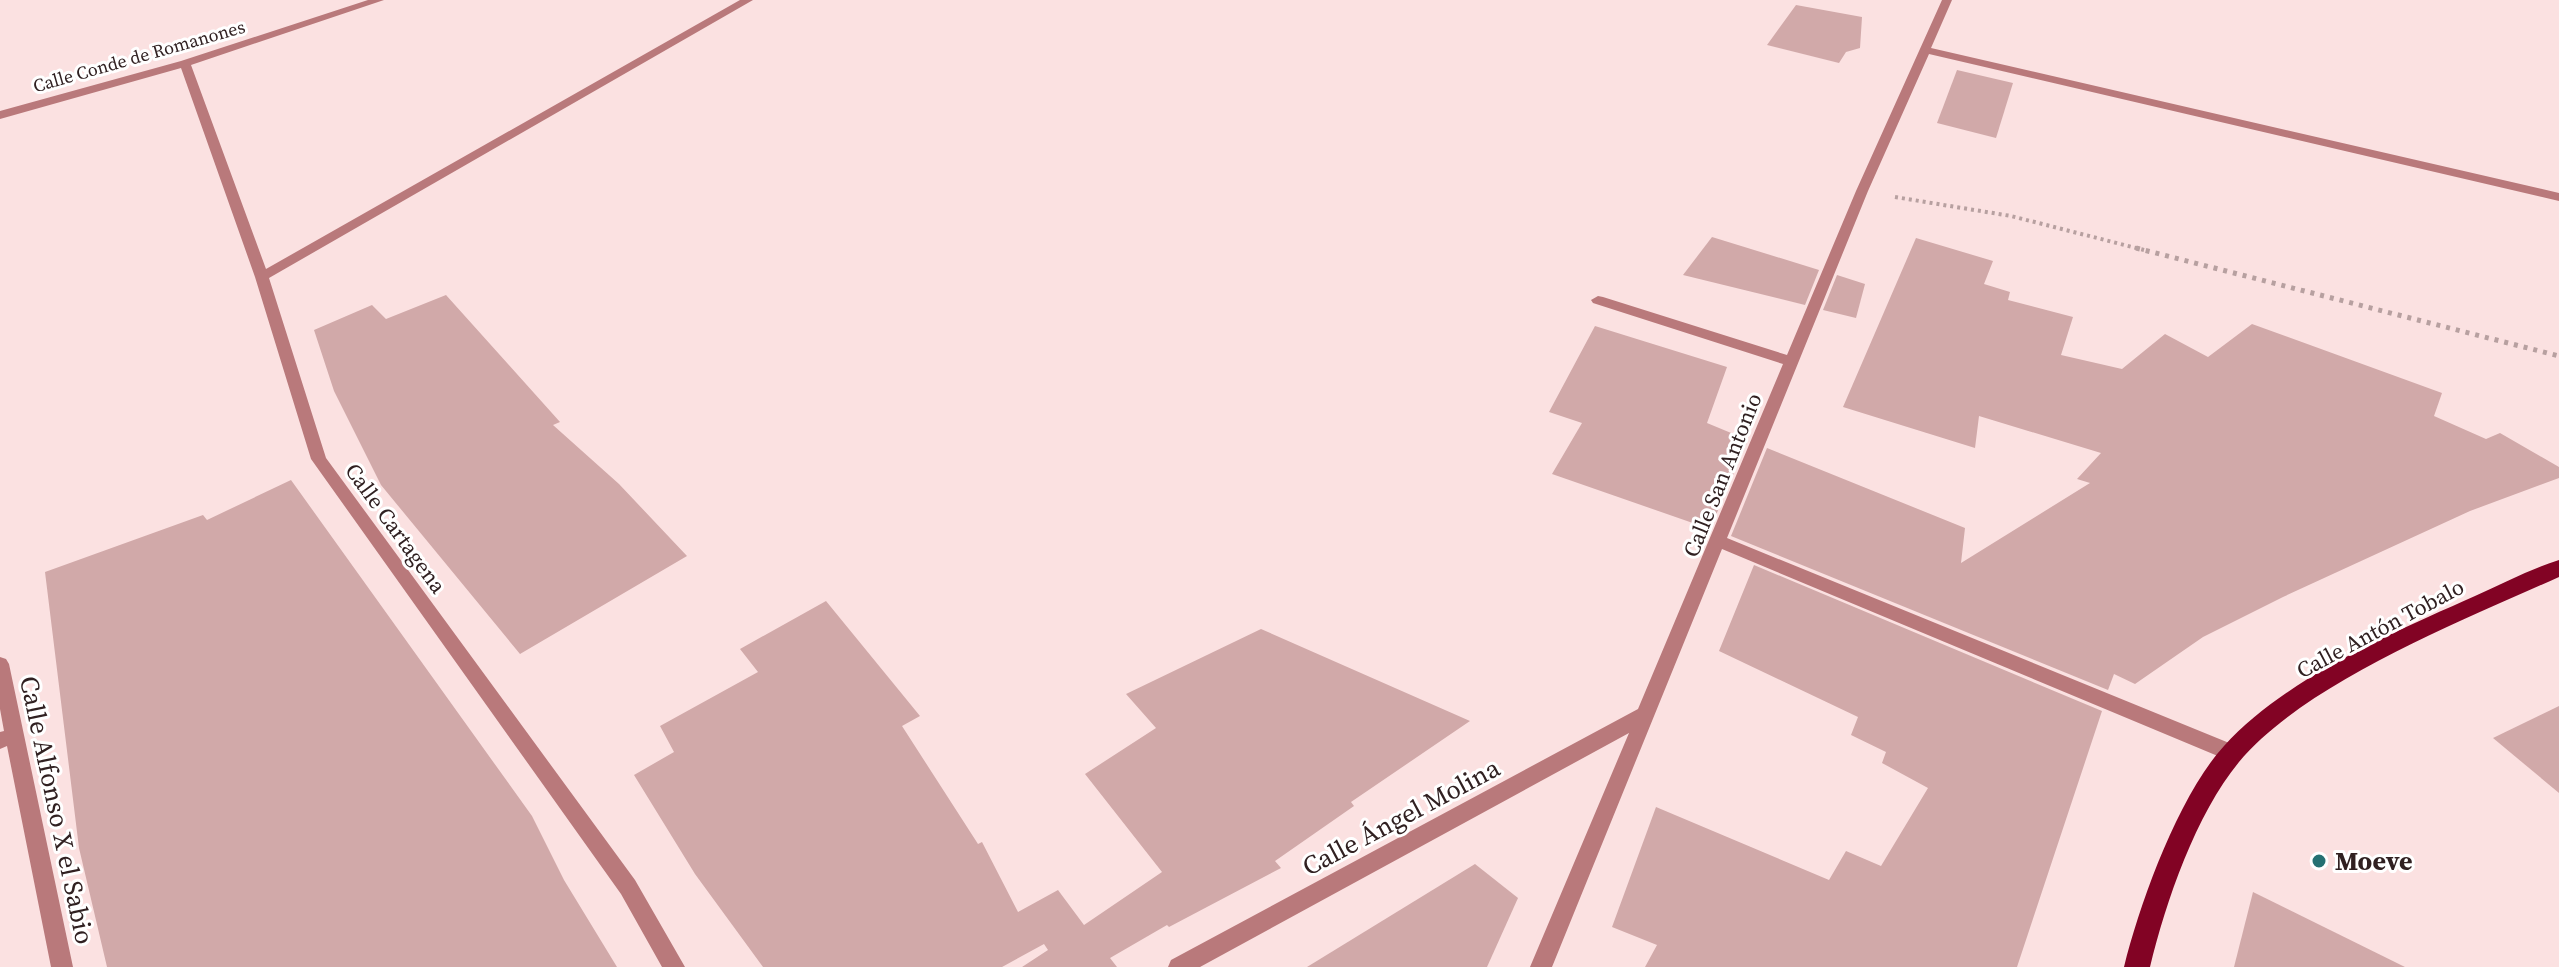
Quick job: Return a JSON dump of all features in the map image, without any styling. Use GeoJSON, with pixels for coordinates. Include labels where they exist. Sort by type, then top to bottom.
{"type":"FeatureCollection","features":[{"type":"Feature","properties":{"kind":"main road","name":"Calle Antón Tobalo"},"geometry":{"type":"LineString","coordinates":[[2137,967],[2144,932],[2204,797],[2232,753],[2306,694],[2421,632],[2559,568]]}},
{"type":"Feature","properties":{"kind":"street","name":"Calle Conde de Romanones"},"geometry":{"type":"LineString","coordinates":[[0,115],[185,63],[379,0]]}},
{"type":"Feature","properties":{"kind":"street"},"geometry":{"type":"LineString","coordinates":[[262,277],[748,0]]}},
{"type":"Feature","properties":{"kind":"street","name":"Calle San Antonio"},"geometry":{"type":"LineString","coordinates":[[1541,967],[1862,191],[1947,0]]}},
{"type":"Feature","properties":{"kind":"street"},"geometry":{"type":"LineString","coordinates":[[1926,50],[2559,197]]}},
{"type":"Feature","properties":{"kind":"street","name":"Calle Cartagena"},"geometry":{"type":"LineString","coordinates":[[185,63],[262,277],[319,459],[628,887],[674,967]]}},
{"type":"Feature","properties":{"kind":"street"},"geometry":{"type":"LineString","coordinates":[[1598,300],[1792,362]]}},
{"type":"Feature","properties":{"kind":"street"},"geometry":{"type":"LineString","coordinates":[[1719,541],[2232,753]]}},
{"type":"Feature","properties":{"kind":"street","name":"Calle Alfonso X el Sabio"},"geometry":{"type":"LineString","coordinates":[[0,664],[8,737],[62,967]]}},
{"type":"Feature","properties":{"kind":"street","name":"Calle Ángel Molina"},"geometry":{"type":"LineString","coordinates":[[1179,967],[1648,713]]}},
{"type":"Feature","properties":{"kind":"path"},"geometry":{"type":"LineString","coordinates":[[1862,191],[2011,216],[2559,356]]}},
{"type":"Feature","properties":{"kind":"building"},"geometry":{"type":"Polygon","coordinates":[[[1796,5],[1862,17],[1860,48],[1846,52],[1839,63],[1767,45],[1796,5]]]}},
{"type":"Feature","properties":{"kind":"building"},"geometry":{"type":"Polygon","coordinates":[[[1957,70],[2013,83],[1996,138],[1937,123],[1957,70]]]}},
{"type":"Feature","properties":{"kind":"building"},"geometry":{"type":"Polygon","coordinates":[[[1712,237],[1819,270],[1805,305],[1683,275],[1712,237]]]}},
{"type":"Feature","properties":{"kind":"building"},"geometry":{"type":"Polygon","coordinates":[[[1916,238],[1993,261],[1984,284],[2010,292],[2008,300],[2073,317],[2061,355],[2122,369],[2165,334],[2208,357],[2252,324],[2442,393],[2434,416],[2486,439],[2500,433],[2559,467],[2559,478],[2470,511],[2283,597],[2203,637],[2135,684],[2114,674],[2108,690],[1731,536],[1767,448],[1965,528],[1961,563],[2090,483],[2077,479],[2101,453],[1979,416],[1975,448],[1843,407],[1916,238]]]}},
{"type":"Feature","properties":{"kind":"building"},"geometry":{"type":"Polygon","coordinates":[[[1837,275],[1865,284],[1856,318],[1823,310],[1837,275]]]}},
{"type":"Feature","properties":{"kind":"building"},"geometry":{"type":"Polygon","coordinates":[[[446,295],[560,422],[553,425],[619,484],[687,556],[520,654],[381,485],[334,391],[314,330],[372,305],[386,319],[446,295]]]}},
{"type":"Feature","properties":{"kind":"building"},"geometry":{"type":"Polygon","coordinates":[[[1595,326],[1727,367],[1707,423],[1748,440],[1710,529],[1552,474],[1582,423],[1549,412],[1595,326]]]}},
{"type":"Feature","properties":{"kind":"building"},"geometry":{"type":"Polygon","coordinates":[[[291,480],[532,816],[564,880],[617,967],[107,967],[79,848],[45,572],[203,515],[207,520],[291,480]]]}},
{"type":"Feature","properties":{"kind":"building"},"geometry":{"type":"Polygon","coordinates":[[[1754,565],[2102,711],[2017,967],[1645,967],[1657,945],[1612,927],[1656,807],[1829,880],[1846,851],[1881,866],[1928,788],[1882,763],[1886,752],[1851,735],[1858,717],[1719,651],[1754,565]]]}},
{"type":"Feature","properties":{"kind":"building"},"geometry":{"type":"Polygon","coordinates":[[[826,601],[920,716],[902,726],[978,844],[982,842],[1018,912],[1058,890],[1084,925],[1162,872],[1085,774],[1156,728],[1126,694],[1261,629],[1470,721],[1351,802],[1354,806],[1275,861],[1281,868],[1169,927],[1167,925],[1110,958],[1117,967],[1022,967],[1048,950],[1044,944],[1002,967],[763,967],[695,874],[634,775],[674,752],[660,726],[758,672],[740,649],[826,601]]]}},
{"type":"Feature","properties":{"kind":"building"},"geometry":{"type":"Polygon","coordinates":[[[2559,706],[2559,793],[2493,738],[2559,706]]]}},
{"type":"Feature","properties":{"kind":"building"},"geometry":{"type":"Polygon","coordinates":[[[1475,864],[1518,898],[1487,967],[1307,967],[1475,864]]]}},
{"type":"Feature","properties":{"kind":"building"},"geometry":{"type":"Polygon","coordinates":[[[2253,892],[2405,967],[2234,967],[2253,892]]]}},
{"type":"Feature","properties":{"kind":"place","name":"Moeve"},"geometry":{"type":"Point","coordinates":[2319,861]}}]}
